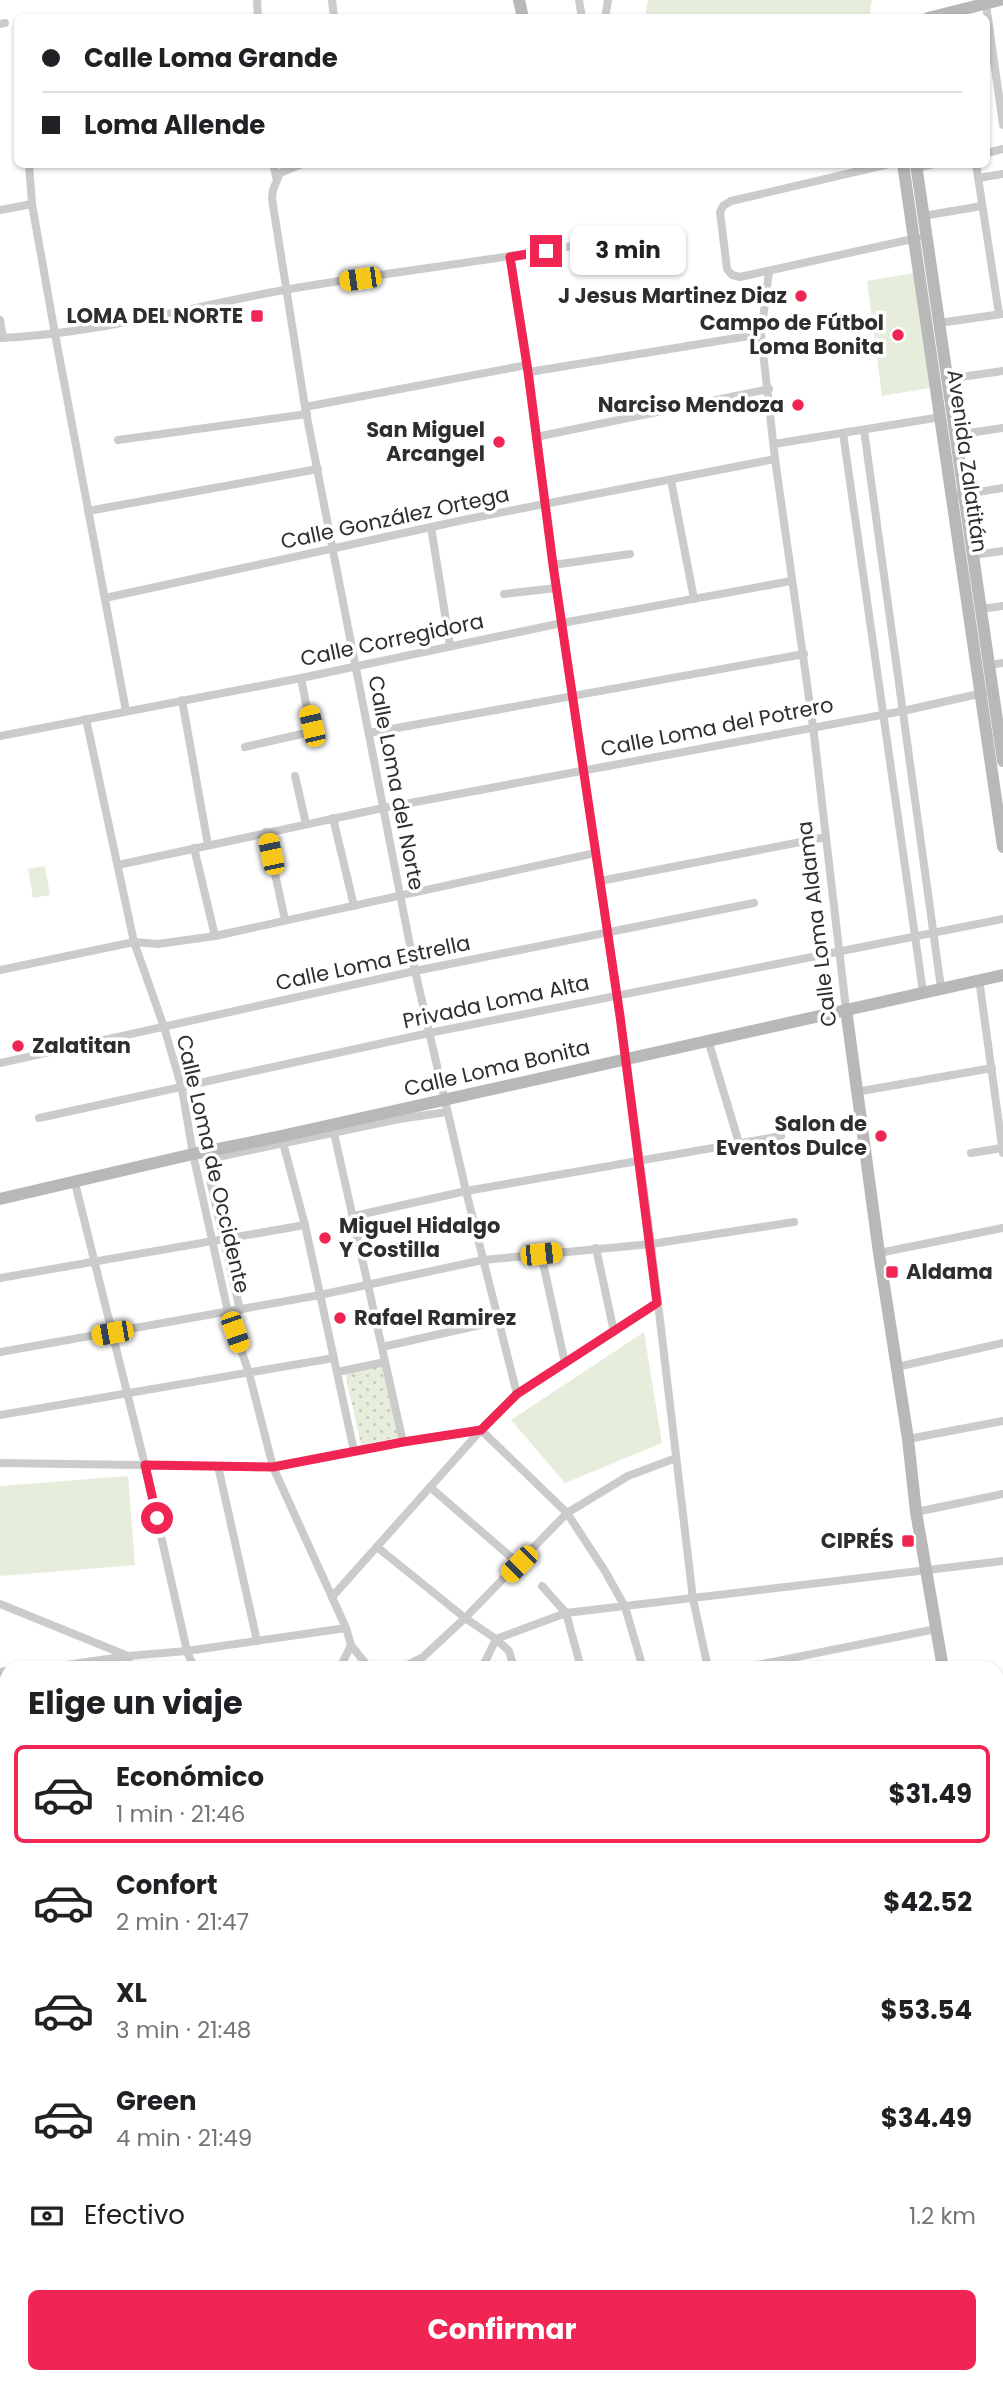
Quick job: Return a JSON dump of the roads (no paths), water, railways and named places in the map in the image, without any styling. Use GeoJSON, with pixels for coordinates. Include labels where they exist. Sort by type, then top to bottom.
{"type":"FeatureCollection","features":[{"type":"Feature","properties":{"kind":"street"},"geometry":{"type":"LineString","coordinates":[[945,14],[1000,0]]}},
{"type":"Feature","properties":{"kind":"street"},"geometry":{"type":"LineString","coordinates":[[986,4],[987,14]]}},
{"type":"Feature","properties":{"kind":"street"},"geometry":{"type":"LineString","coordinates":[[990,33],[1003,125]]}},
{"type":"Feature","properties":{"kind":"street"},"geometry":{"type":"LineString","coordinates":[[990,98],[999,97]]}},
{"type":"Feature","properties":{"kind":"street"},"geometry":{"type":"LineString","coordinates":[[29,168],[32,204],[125,711]]}},
{"type":"Feature","properties":{"kind":"street","name":"Calle Loma del Norte"},"geometry":{"type":"LineString","coordinates":[[275,168],[278,177],[273,190],[273,210],[285,290],[400,896],[429,1034],[517,1394]]}},
{"type":"Feature","properties":{"kind":"street"},"geometry":{"type":"LineString","coordinates":[[278,177],[295,168]]}},
{"type":"Feature","properties":{"kind":"street"},"geometry":{"type":"LineString","coordinates":[[872,168],[723,205],[720,212],[727,269],[732,275],[740,277],[920,237]]}},
{"type":"Feature","properties":{"kind":"street","name":"Avenida Zalatitán"},"geometry":{"type":"LineString","coordinates":[[904,168],[939,323],[956,435],[958,495],[987,692],[1003,847]]}},
{"type":"Feature","properties":{"kind":"street","name":"Avenida Zalatitán"},"geometry":{"type":"LineString","coordinates":[[917,168],[923,216],[920,237],[941,417],[973,555],[989,665],[987,692],[1003,761]]}},
{"type":"Feature","properties":{"kind":"street"},"geometry":{"type":"LineString","coordinates":[[939,323],[1001,314],[977,168]]}},
{"type":"Feature","properties":{"kind":"street"},"geometry":{"type":"LineString","coordinates":[[978,178],[1003,174]]}},
{"type":"Feature","properties":{"kind":"street"},"geometry":{"type":"LineString","coordinates":[[0,210],[32,204]]}},
{"type":"Feature","properties":{"kind":"street"},"geometry":{"type":"LineString","coordinates":[[923,216],[982,206]]}},
{"type":"Feature","properties":{"kind":"street"},"geometry":{"type":"LineString","coordinates":[[0,320],[2,338],[55,334],[285,290],[595,242]]}},
{"type":"Feature","properties":{"kind":"street"},"geometry":{"type":"LineString","coordinates":[[510,257],[626,1058],[693,1599],[706,1661]]}},
{"type":"Feature","properties":{"kind":"street","name":"Calle Loma Aldama"},"geometry":{"type":"LineString","coordinates":[[769,272],[761,334],[775,458],[791,581],[804,654],[856,1092],[908,1439],[916,1512],[942,1661]]}},
{"type":"Feature","properties":{"kind":"street"},"geometry":{"type":"LineString","coordinates":[[118,440],[306,411],[528,369],[761,334]]}},
{"type":"Feature","properties":{"kind":"street"},"geometry":{"type":"LineString","coordinates":[[947,379],[1003,371]]}},
{"type":"Feature","properties":{"kind":"street"},"geometry":{"type":"LineString","coordinates":[[536,437],[769,389]]}},
{"type":"Feature","properties":{"kind":"street"},"geometry":{"type":"LineString","coordinates":[[774,444],[941,417]]}},
{"type":"Feature","properties":{"kind":"street"},"geometry":{"type":"LineString","coordinates":[[956,435],[1003,428]]}},
{"type":"Feature","properties":{"kind":"street"},"geometry":{"type":"LineString","coordinates":[[864,430],[941,988]]}},
{"type":"Feature","properties":{"kind":"street"},"geometry":{"type":"LineString","coordinates":[[843,433],[923,992]]}},
{"type":"Feature","properties":{"kind":"street","name":"Calle González Ortega"},"geometry":{"type":"LineString","coordinates":[[105,598],[431,527],[775,458]]}},
{"type":"Feature","properties":{"kind":"street"},"geometry":{"type":"LineString","coordinates":[[88,511],[318,469]]}},
{"type":"Feature","properties":{"kind":"street"},"geometry":{"type":"LineString","coordinates":[[671,480],[694,599]]}},
{"type":"Feature","properties":{"kind":"street"},"geometry":{"type":"LineString","coordinates":[[958,495],[1003,488]]}},
{"type":"Feature","properties":{"kind":"street"},"geometry":{"type":"LineString","coordinates":[[431,527],[450,645]]}},
{"type":"Feature","properties":{"kind":"street"},"geometry":{"type":"LineString","coordinates":[[973,555],[1003,551]]}},
{"type":"Feature","properties":{"kind":"street"},"geometry":{"type":"LineString","coordinates":[[553,565],[630,554]]}},
{"type":"Feature","properties":{"kind":"street","name":"Calle Corregidora"},"geometry":{"type":"LineString","coordinates":[[0,736],[562,623],[791,581]]}},
{"type":"Feature","properties":{"kind":"street"},"geometry":{"type":"LineString","coordinates":[[504,594],[556,588]]}},
{"type":"Feature","properties":{"kind":"street"},"geometry":{"type":"LineString","coordinates":[[981,609],[1003,606]]}},
{"type":"Feature","properties":{"kind":"street"},"geometry":{"type":"LineString","coordinates":[[369,733],[804,654]]}},
{"type":"Feature","properties":{"kind":"street"},"geometry":{"type":"LineString","coordinates":[[989,665],[1003,663]]}},
{"type":"Feature","properties":{"kind":"street"},"geometry":{"type":"LineString","coordinates":[[245,747],[311,730],[301,677]]}},
{"type":"Feature","properties":{"kind":"street","name":"Calle Loma del Potrero"},"geometry":{"type":"LineString","coordinates":[[118,864],[383,808],[903,711],[987,692]]}},
{"type":"Feature","properties":{"kind":"street"},"geometry":{"type":"LineString","coordinates":[[182,700],[208,845]]}},
{"type":"Feature","properties":{"kind":"street","name":"Calle Loma de Occidente"},"geometry":{"type":"LineString","coordinates":[[86,719],[134,943],[164,1027],[182,1089],[193,1154],[228,1312],[249,1373],[273,1467],[346,1628],[351,1645],[364,1661]]}},
{"type":"Feature","properties":{"kind":"street"},"geometry":{"type":"LineString","coordinates":[[295,776],[306,824]]}},
{"type":"Feature","properties":{"kind":"street"},"geometry":{"type":"LineString","coordinates":[[333,818],[354,906]]}},
{"type":"Feature","properties":{"kind":"street"},"geometry":{"type":"LineString","coordinates":[[266,832],[285,920]]}},
{"type":"Feature","properties":{"kind":"street"},"geometry":{"type":"LineString","coordinates":[[600,881],[826,837]]}},
{"type":"Feature","properties":{"kind":"street"},"geometry":{"type":"LineString","coordinates":[[194,848],[215,936]]}},
{"type":"Feature","properties":{"kind":"street"},"geometry":{"type":"LineString","coordinates":[[0,970],[134,943],[158,944],[215,936],[596,853]]}},
{"type":"Feature","properties":{"kind":"street","name":"Calle Loma Estrella"},"geometry":{"type":"LineString","coordinates":[[0,1063],[415,971],[754,903]]}},
{"type":"Feature","properties":{"kind":"street","name":"Privada Loma Alta"},"geometry":{"type":"LineString","coordinates":[[39,1118],[617,995],[1003,919]]}},
{"type":"Feature","properties":{"kind":"street","name":"Calle Loma Bonita"},"geometry":{"type":"LineString","coordinates":[[0,1199],[193,1154],[446,1105],[626,1058],[1003,975]]}},
{"type":"Feature","properties":{"kind":"street"},"geometry":{"type":"LineString","coordinates":[[971,1153],[1003,1150],[979,979]]}},
{"type":"Feature","properties":{"kind":"street"},"geometry":{"type":"LineString","coordinates":[[708,1040],[740,1143]]}},
{"type":"Feature","properties":{"kind":"street"},"geometry":{"type":"LineString","coordinates":[[856,1092],[992,1068]]}},
{"type":"Feature","properties":{"kind":"street"},"geometry":{"type":"LineString","coordinates":[[240,1310],[207,1161],[214,1157],[334,1133],[446,1105]]}},
{"type":"Feature","properties":{"kind":"street"},"geometry":{"type":"LineString","coordinates":[[334,1133],[403,1442]]}},
{"type":"Feature","properties":{"kind":"street"},"geometry":{"type":"LineString","coordinates":[[354,1216],[466,1191],[780,1136]]}},
{"type":"Feature","properties":{"kind":"street"},"geometry":{"type":"LineString","coordinates":[[283,1143],[305,1226],[354,1451]]}},
{"type":"Feature","properties":{"kind":"street"},"geometry":{"type":"LineString","coordinates":[[75,1183],[191,1661]]}},
{"type":"Feature","properties":{"kind":"street"},"geometry":{"type":"LineString","coordinates":[[0,1352],[320,1295],[483,1260],[651,1244],[794,1222]]}},
{"type":"Feature","properties":{"kind":"street"},"geometry":{"type":"LineString","coordinates":[[0,1278],[305,1226]]}},
{"type":"Feature","properties":{"kind":"street"},"geometry":{"type":"LineString","coordinates":[[879,1253],[1003,1228]]}},
{"type":"Feature","properties":{"kind":"street"},"geometry":{"type":"LineString","coordinates":[[596,1248],[614,1332]]}},
{"type":"Feature","properties":{"kind":"street"},"geometry":{"type":"LineString","coordinates":[[541,1254],[565,1363]]}},
{"type":"Feature","properties":{"kind":"street"},"geometry":{"type":"LineString","coordinates":[[332,1597],[481,1430],[517,1394],[657,1303]]}},
{"type":"Feature","properties":{"kind":"street"},"geometry":{"type":"LineString","coordinates":[[382,1348],[498,1321]]}},
{"type":"Feature","properties":{"kind":"street"},"geometry":{"type":"LineString","coordinates":[[897,1367],[1003,1343]]}},
{"type":"Feature","properties":{"kind":"street"},"geometry":{"type":"LineString","coordinates":[[0,1415],[334,1358]]}},
{"type":"Feature","properties":{"kind":"street"},"geometry":{"type":"LineString","coordinates":[[337,1372],[385,1362]]}},
{"type":"Feature","properties":{"kind":"street"},"geometry":{"type":"LineString","coordinates":[[908,1439],[1003,1421]]}},
{"type":"Feature","properties":{"kind":"street"},"geometry":{"type":"LineString","coordinates":[[0,1463],[273,1467],[481,1430]]}},
{"type":"Feature","properties":{"kind":"street"},"geometry":{"type":"LineString","coordinates":[[481,1430],[568,1513],[625,1606],[641,1661]]}},
{"type":"Feature","properties":{"kind":"street"},"geometry":{"type":"LineString","coordinates":[[415,1661],[466,1618],[568,1513],[628,1476],[676,1458]]}},
{"type":"Feature","properties":{"kind":"street"},"geometry":{"type":"LineString","coordinates":[[218,1466],[257,1641]]}},
{"type":"Feature","properties":{"kind":"street"},"geometry":{"type":"LineString","coordinates":[[430,1488],[519,1564]]}},
{"type":"Feature","properties":{"kind":"street"},"geometry":{"type":"LineString","coordinates":[[916,1512],[1003,1494]]}},
{"type":"Feature","properties":{"kind":"street"},"geometry":{"type":"LineString","coordinates":[[377,1548],[496,1639],[509,1651],[512,1661]]}},
{"type":"Feature","properties":{"kind":"street"},"geometry":{"type":"LineString","coordinates":[[485,1661],[496,1639],[566,1613],[1003,1561]]}},
{"type":"Feature","properties":{"kind":"street"},"geometry":{"type":"LineString","coordinates":[[542,1587],[566,1613],[579,1661]]}},
{"type":"Feature","properties":{"kind":"street"},"geometry":{"type":"LineString","coordinates":[[0,1604],[128,1656]]}},
{"type":"Feature","properties":{"kind":"street"},"geometry":{"type":"LineString","coordinates":[[100,1661],[346,1628]]}},
{"type":"Feature","properties":{"kind":"street"},"geometry":{"type":"LineString","coordinates":[[777,1661],[936,1629]]}},
{"type":"Feature","properties":{"kind":"street"},"geometry":{"type":"LineString","coordinates":[[343,1661],[351,1645]]}},
{"type":"Feature","properties":{"kind":"street"},"geometry":{"type":"LineString","coordinates":[[128,1656],[128,1661]]}},
{"type":"Feature","properties":{"kind":"street"},"geometry":{"type":"LineString","coordinates":[[0,1837],[0,1843]]}},
{"type":"Feature","properties":{"kind":"place","name":"J Jesus Martinez Diaz"},"geometry":{"type":"Point","coordinates":[801,296]}},
{"type":"Feature","properties":{"kind":"place","name":"LOMA DEL NORTE"},"geometry":{"type":"Point","coordinates":[257,316]}},
{"type":"Feature","properties":{"kind":"place","name":"Campo de Fútbol Loma Bonita"},"geometry":{"type":"Point","coordinates":[898,335]}},
{"type":"Feature","properties":{"kind":"place","name":"Narciso Mendoza"},"geometry":{"type":"Point","coordinates":[798,405]}},
{"type":"Feature","properties":{"kind":"place","name":"San Miguel Arcangel"},"geometry":{"type":"Point","coordinates":[499,442]}},
{"type":"Feature","properties":{"kind":"place","name":"Zalatitan"},"geometry":{"type":"Point","coordinates":[18,1046]}},
{"type":"Feature","properties":{"kind":"place","name":"Salon de Eventos Dulce"},"geometry":{"type":"Point","coordinates":[881,1136]}},
{"type":"Feature","properties":{"kind":"place","name":"Miguel Hidalgo Y Costilla"},"geometry":{"type":"Point","coordinates":[325,1238]}},
{"type":"Feature","properties":{"kind":"place","name":"Aldama"},"geometry":{"type":"Point","coordinates":[892,1272]}},
{"type":"Feature","properties":{"kind":"place","name":"Rafael Ramirez"},"geometry":{"type":"Point","coordinates":[340,1318]}},
{"type":"Feature","properties":{"kind":"place","name":"CIPRÉS"},"geometry":{"type":"Point","coordinates":[908,1541]}}]}
